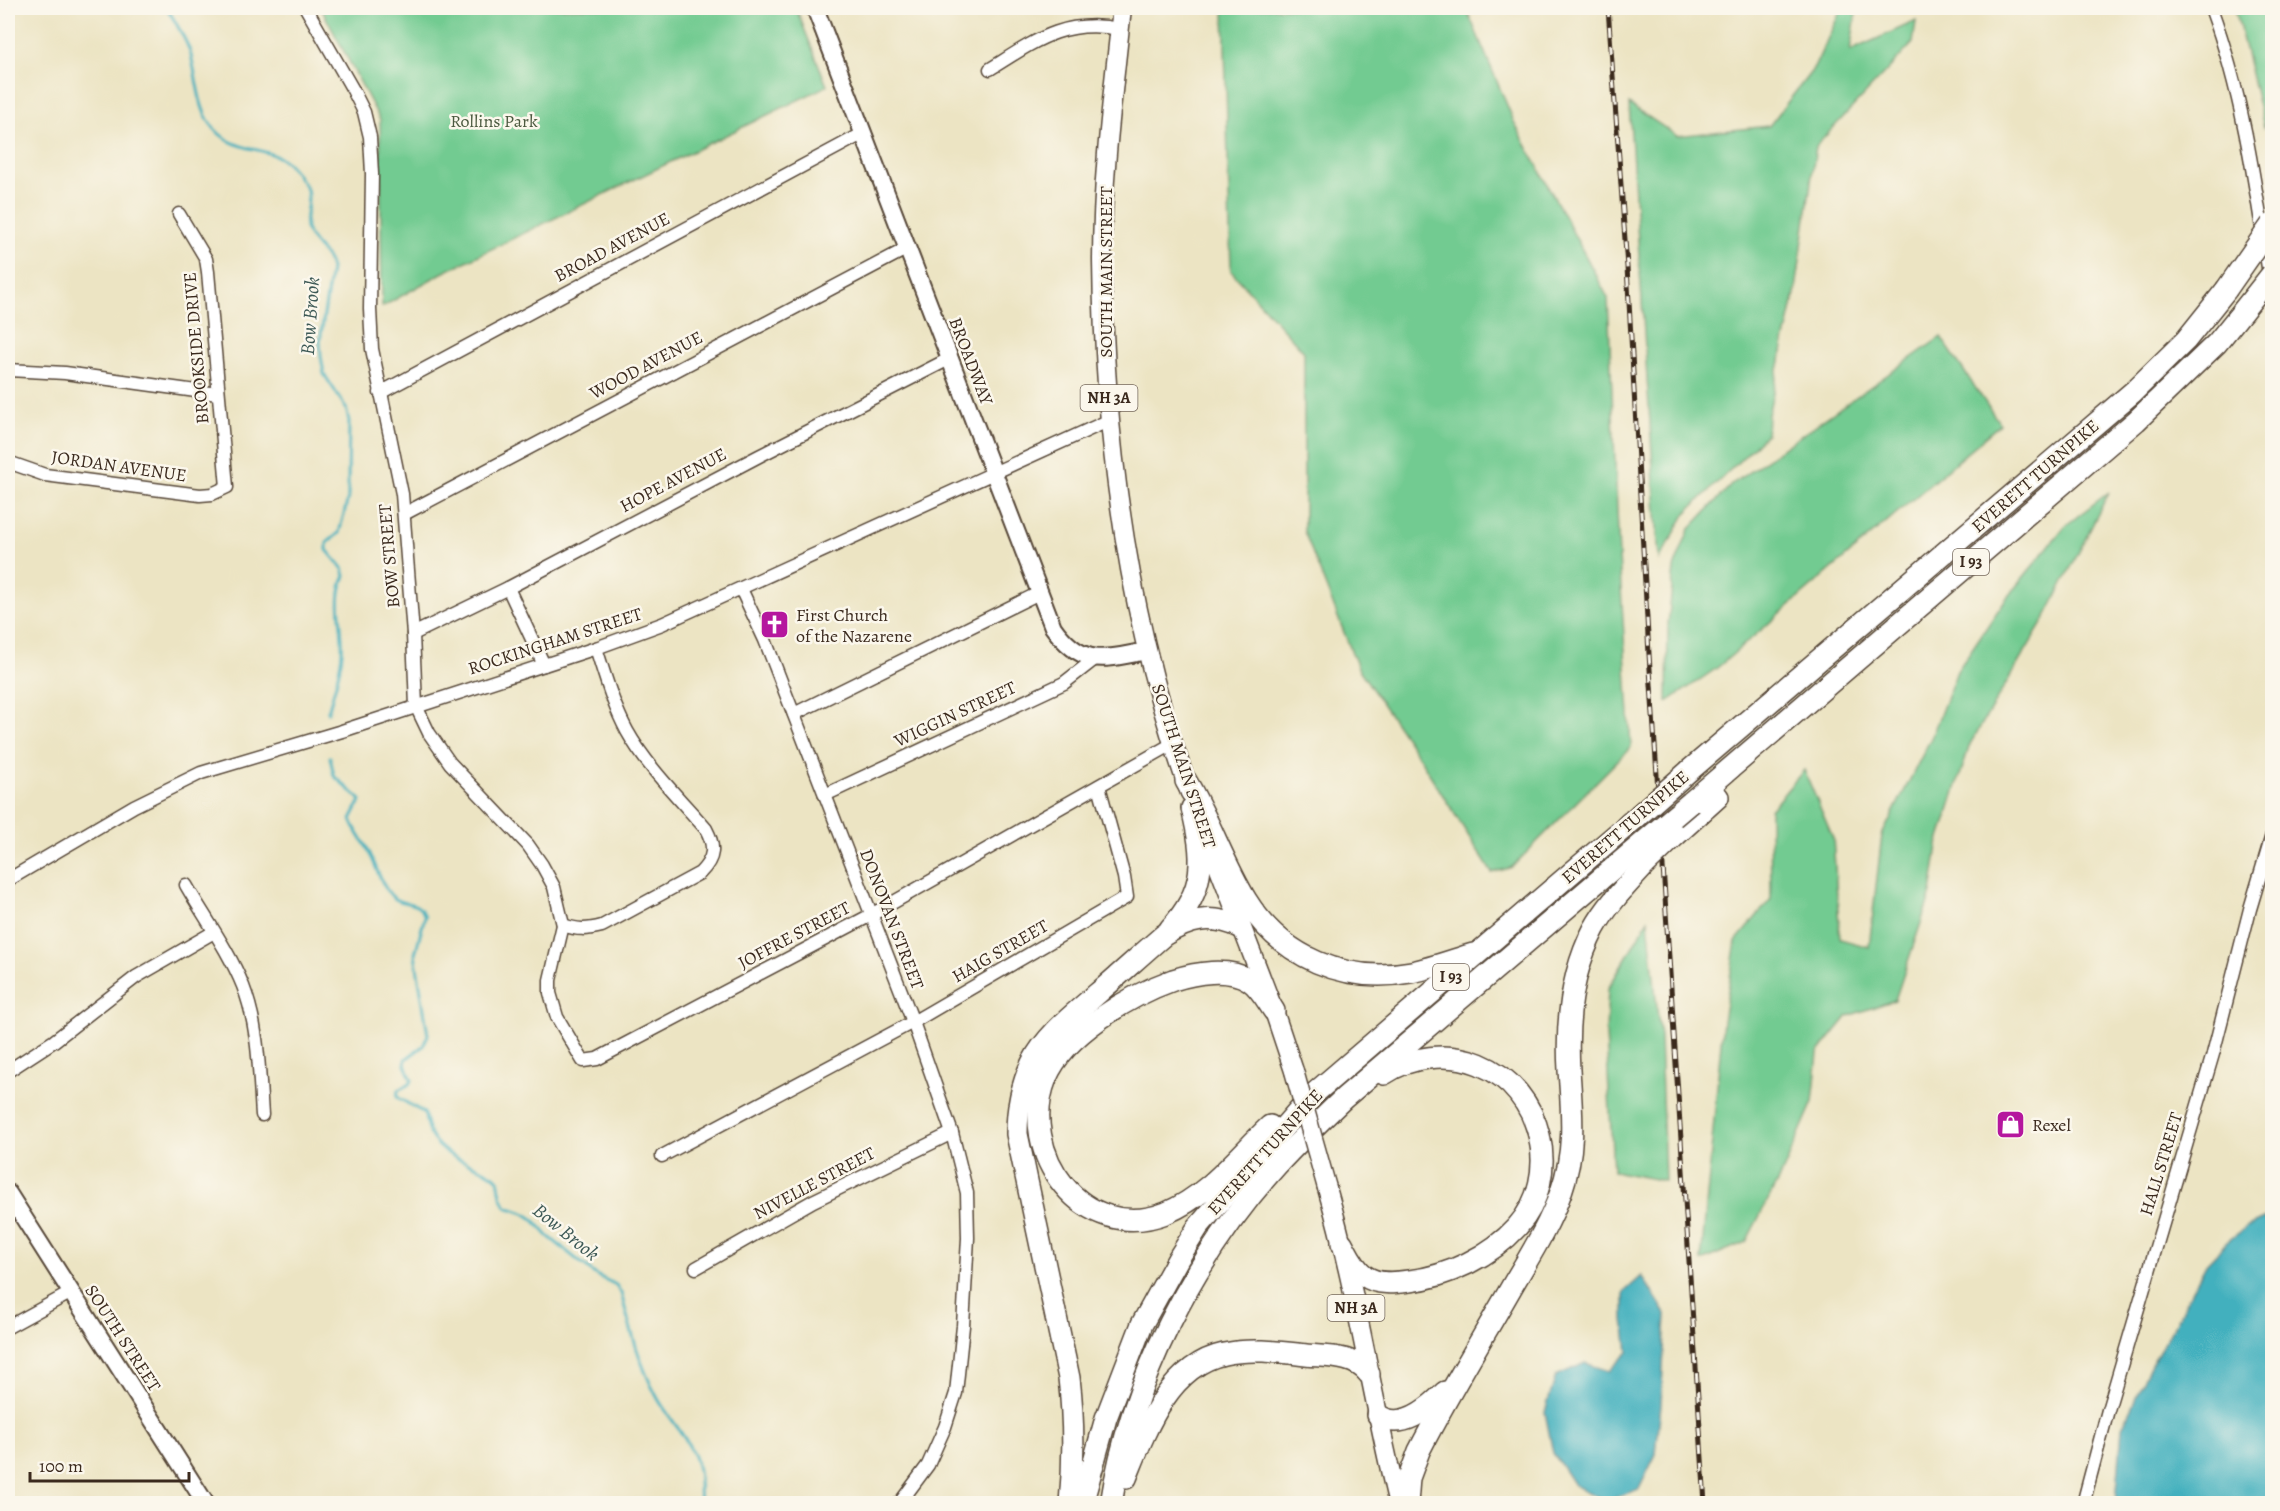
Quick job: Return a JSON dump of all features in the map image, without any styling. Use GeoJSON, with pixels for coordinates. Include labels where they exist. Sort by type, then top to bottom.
{"type":"FeatureCollection","features":[{"type":"Feature","properties":{"kind":"highway","name":"EVERETT TURNPIKE"},"geometry":{"type":"LineString","coordinates":[[1082,1503],[1114,1394],[1142,1324],[1178,1258],[1198,1227],[1310,1098],[2133,392],[2186,340],[2226,290],[2272,224]]}},
{"type":"Feature","properties":{"kind":"highway","name":"EVERETT TURNPIKE"},"geometry":{"type":"LineString","coordinates":[[1111,1503],[1120,1460],[1143,1385],[1157,1350],[1192,1283],[1253,1194],[1312,1129],[1344,1098],[1638,859],[1691,802],[2164,396],[2217,344],[2272,274]]}},
{"type":"Feature","properties":{"kind":"highway"},"geometry":{"type":"LineString","coordinates":[[1407,1503],[1409,1479],[1419,1451],[1539,1239],[1560,1194],[1570,1163],[1573,1128],[1567,1030],[1571,994],[1581,959],[1595,928],[1638,859],[1676,835],[1867,667],[1918,620],[1979,555]]}},
{"type":"Feature","properties":{"kind":"highway"},"geometry":{"type":"LineString","coordinates":[[1070,1503],[1074,1465],[1074,1415],[1070,1378],[1017,1134],[1017,1110],[1023,1085],[1032,1063],[1046,1042],[1063,1024],[1164,935],[1187,908],[1200,879],[1199,841],[1186,781]]}},
{"type":"Feature","properties":{"kind":"highway"},"geometry":{"type":"LineString","coordinates":[[1186,781],[1206,816],[1246,898],[1268,930],[1302,956],[1323,966],[1349,972],[1386,975],[1431,967],[1482,951]]}},
{"type":"Feature","properties":{"kind":"highway"},"geometry":{"type":"LineString","coordinates":[[1164,935],[1183,924],[1201,919],[1221,920],[1240,927]]}},
{"type":"Feature","properties":{"kind":"highway"},"geometry":{"type":"LineString","coordinates":[[1274,1011],[1258,988],[1248,980],[1232,974],[1217,973],[1178,979],[1147,990],[1114,1008],[1076,1039],[1056,1060],[1046,1078],[1039,1120],[1041,1140],[1047,1159],[1060,1182],[1074,1196],[1093,1208],[1126,1218],[1151,1217],[1174,1209],[1203,1189],[1225,1171],[1276,1120],[1310,1098]]}},
{"type":"Feature","properties":{"kind":"highway"},"geometry":{"type":"LineString","coordinates":[[1312,1129],[1330,1120],[1393,1068],[1412,1061],[1447,1057],[1475,1063],[1502,1078],[1526,1103],[1539,1131],[1542,1166],[1534,1199],[1517,1227],[1474,1259],[1458,1268],[1425,1279],[1379,1282],[1371,1280],[1359,1271],[1342,1243]]}},
{"type":"Feature","properties":{"kind":"highway"},"geometry":{"type":"LineString","coordinates":[[1116,1503],[1141,1443],[1163,1400],[1178,1380],[1210,1359],[1221,1354],[1240,1352],[1295,1354],[1354,1362],[1365,1367],[1369,1374]]}},
{"type":"Feature","properties":{"kind":"highway"},"geometry":{"type":"LineString","coordinates":[[1377,1415],[1388,1421],[1409,1418],[1436,1401],[1462,1374]]}},
{"type":"Feature","properties":{"kind":"main road","name":"SOUTH MAIN STREET"},"geometry":{"type":"LineString","coordinates":[[1122,8],[1105,186],[1102,261],[1110,420],[1122,533],[1133,594],[1147,651],[1186,781],[1274,1011],[1294,1071],[1342,1243],[1377,1415],[1398,1503]]}},
{"type":"Feature","properties":{"kind":"street","name":"BOW STREET"},"geometry":{"type":"LineString","coordinates":[[306,8],[357,97],[364,112],[370,137],[372,174],[370,324],[380,393],[402,494],[416,706],[429,733],[450,763],[528,845],[554,887],[563,925],[550,980],[550,993],[557,1017],[583,1061]]}},
{"type":"Feature","properties":{"kind":"street","name":"BROADWAY"},"geometry":{"type":"LineString","coordinates":[[815,8],[1053,627],[1061,639],[1081,655],[1107,658],[1147,651]]}},
{"type":"Feature","properties":{"kind":"street"},"geometry":{"type":"LineString","coordinates":[[2211,8],[2226,48],[2244,119],[2272,294]]}},
{"type":"Feature","properties":{"kind":"street"},"geometry":{"type":"LineString","coordinates":[[990,69],[1022,49],[1067,28],[1095,25],[1120,29]]}},
{"type":"Feature","properties":{"kind":"street","name":"BROAD AVENUE"},"geometry":{"type":"LineString","coordinates":[[380,393],[862,134]]}},
{"type":"Feature","properties":{"kind":"street","name":"BROOKSIDE DRIVE"},"geometry":{"type":"LineString","coordinates":[[179,214],[206,259],[226,486]]}},
{"type":"Feature","properties":{"kind":"street","name":"WOOD AVENUE"},"geometry":{"type":"LineString","coordinates":[[404,514],[906,249]]}},
{"type":"Feature","properties":{"kind":"street","name":"HOPE AVENUE"},"geometry":{"type":"LineString","coordinates":[[413,634],[508,588],[748,461],[949,359]]}},
{"type":"Feature","properties":{"kind":"street"},"geometry":{"type":"LineString","coordinates":[[8,370],[65,373],[218,394]]}},
{"type":"Feature","properties":{"kind":"street","name":"ROCKINGHAM STREET"},"geometry":{"type":"LineString","coordinates":[[8,880],[134,806],[201,773],[544,665],[662,624],[1110,420]]}},
{"type":"Feature","properties":{"kind":"street","name":"JORDAN AVENUE"},"geometry":{"type":"LineString","coordinates":[[8,462],[45,475],[200,495],[212,494],[226,486]]}},
{"type":"Feature","properties":{"kind":"street"},"geometry":{"type":"LineString","coordinates":[[508,588],[544,665]]}},
{"type":"Feature","properties":{"kind":"street","name":"DONOVAN STREET"},"geometry":{"type":"LineString","coordinates":[[741,590],[765,640],[913,1022],[952,1133],[967,1193],[966,1272],[956,1393],[945,1427],[928,1465],[899,1503]]}},
{"type":"Feature","properties":{"kind":"street"},"geometry":{"type":"LineString","coordinates":[[794,714],[1039,593]]}},
{"type":"Feature","properties":{"kind":"street"},"geometry":{"type":"LineString","coordinates":[[563,925],[577,929],[602,926],[700,873],[710,864],[714,852],[706,829],[642,753],[628,732],[617,710],[596,648]]}},
{"type":"Feature","properties":{"kind":"street","name":"WIGGIN STREET"},"geometry":{"type":"LineString","coordinates":[[825,795],[1064,683],[1096,658]]}},
{"type":"Feature","properties":{"kind":"street","name":"JOFFRE STREET"},"geometry":{"type":"LineString","coordinates":[[583,1061],[597,1059],[871,915],[1174,743]]}},
{"type":"Feature","properties":{"kind":"street","name":"HAIG STREET"},"geometry":{"type":"LineString","coordinates":[[663,1156],[913,1022],[1127,897],[1124,877],[1099,786]]}},
{"type":"Feature","properties":{"kind":"street","name":"HALL STREET"},"geometry":{"type":"LineString","coordinates":[[2083,1503],[2149,1266],[2213,1054],[2250,909],[2272,835]]}},
{"type":"Feature","properties":{"kind":"street"},"geometry":{"type":"LineString","coordinates":[[186,885],[235,970],[248,1003],[256,1041],[262,1115]]}},
{"type":"Feature","properties":{"kind":"street"},"geometry":{"type":"LineString","coordinates":[[8,1071],[54,1041],[136,977],[214,932]]}},
{"type":"Feature","properties":{"kind":"street","name":"NIVELLE STREET"},"geometry":{"type":"LineString","coordinates":[[696,1268],[813,1201],[952,1133]]}},
{"type":"Feature","properties":{"kind":"street","name":"SOUTH STREET"},"geometry":{"type":"LineString","coordinates":[[8,1192],[70,1293],[206,1503]]}},
{"type":"Feature","properties":{"kind":"street"},"geometry":{"type":"LineString","coordinates":[[8,1327],[70,1293]]}},
{"type":"Feature","properties":{"kind":"green space","name":"Rollins Park"},"geometry":{"type":"Polygon","coordinates":[[[321,8],[796,8],[827,86],[442,273],[382,307],[380,120],[321,8]]]}},
{"type":"Feature","properties":{"kind":"green space"},"geometry":{"type":"Polygon","coordinates":[[[1224,8],[1466,8],[1515,124],[1608,298],[1619,556],[1631,747],[1512,867],[1492,873],[1420,759],[1358,668],[1304,531],[1304,352],[1231,271],[1224,8]]]}},
{"type":"Feature","properties":{"kind":"green space"},"geometry":{"type":"Polygon","coordinates":[[[1842,8],[1857,8],[1850,51],[1916,21],[1913,43],[1816,146],[1796,289],[1768,415],[1767,434],[1686,513],[1659,560],[1629,104],[1677,136],[1769,126],[1814,68],[1842,8]]]}},
{"type":"Feature","properties":{"kind":"green space"},"geometry":{"type":"Polygon","coordinates":[[[2235,8],[2272,8],[2272,107],[2264,127],[2235,8]]]}},
{"type":"Feature","properties":{"kind":"green space"},"geometry":{"type":"Polygon","coordinates":[[[1941,337],[2000,424],[1717,668],[1667,702],[1668,625],[1674,568],[1689,530],[1732,484],[1941,337]]]}},
{"type":"Feature","properties":{"kind":"green space"},"geometry":{"type":"Polygon","coordinates":[[[2109,492],[2047,615],[1970,744],[1938,845],[1931,893],[1895,1000],[1848,1016],[1818,1053],[1813,1102],[1783,1171],[1746,1242],[1701,1261],[1723,1021],[1736,941],[1771,899],[1770,810],[1804,770],[1833,838],[1840,939],[1869,947],[1882,835],[1931,738],[1957,671],[2005,600],[2065,526],[2109,492]]]}},
{"type":"Feature","properties":{"kind":"green space"},"geometry":{"type":"Polygon","coordinates":[[[1648,920],[1660,1037],[1665,1181],[1613,1171],[1606,1033],[1608,989],[1648,920]]]}},
{"type":"Feature","properties":{"kind":"water"},"geometry":{"type":"Polygon","coordinates":[[[2272,1215],[2272,1503],[2116,1503],[2122,1428],[2148,1370],[2206,1264],[2228,1241],[2248,1226],[2272,1215]]]}},
{"type":"Feature","properties":{"kind":"water"},"geometry":{"type":"Polygon","coordinates":[[[1642,1276],[1666,1314],[1656,1454],[1639,1489],[1606,1501],[1574,1485],[1553,1453],[1545,1412],[1556,1376],[1585,1363],[1609,1371],[1628,1352],[1624,1292],[1642,1276]]]}},
{"type":"Feature","properties":{"kind":"waterway","name":"Bow Brook"},"geometry":{"type":"LineString","coordinates":[[167,8],[188,46],[202,107],[210,123],[220,135],[231,142],[266,152],[288,164],[304,184],[308,195],[305,221],[307,231],[327,258],[331,269],[320,341],[321,356],[324,374],[346,408],[349,421],[348,498],[339,533],[327,543],[327,550],[343,569],[345,576],[339,604],[341,659],[328,712]]}},
{"type":"Feature","properties":{"kind":"waterway","name":"Bow Brook"},"geometry":{"type":"LineString","coordinates":[[330,757],[334,776],[361,800],[351,819],[370,853],[385,888],[394,898],[418,907],[425,916],[415,954],[428,1035],[423,1046],[406,1059],[405,1065],[412,1080],[398,1090],[397,1097],[424,1113],[429,1133],[446,1152],[481,1168],[498,1179],[506,1207],[524,1213],[533,1219],[548,1236],[596,1275],[616,1285],[621,1293],[650,1383],[685,1438],[694,1457],[701,1504]]}},
{"type":"Feature","properties":{"kind":"railway"},"geometry":{"type":"LineString","coordinates":[[1608,8],[1627,267],[1649,654],[1705,1504]]}},
{"type":"Feature","properties":{"kind":"place","name":"First Church of the Nazarene"},"geometry":{"type":"Point","coordinates":[775,625]}},
{"type":"Feature","properties":{"kind":"place","name":"Rexel"},"geometry":{"type":"Point","coordinates":[2011,1125]}}]}
